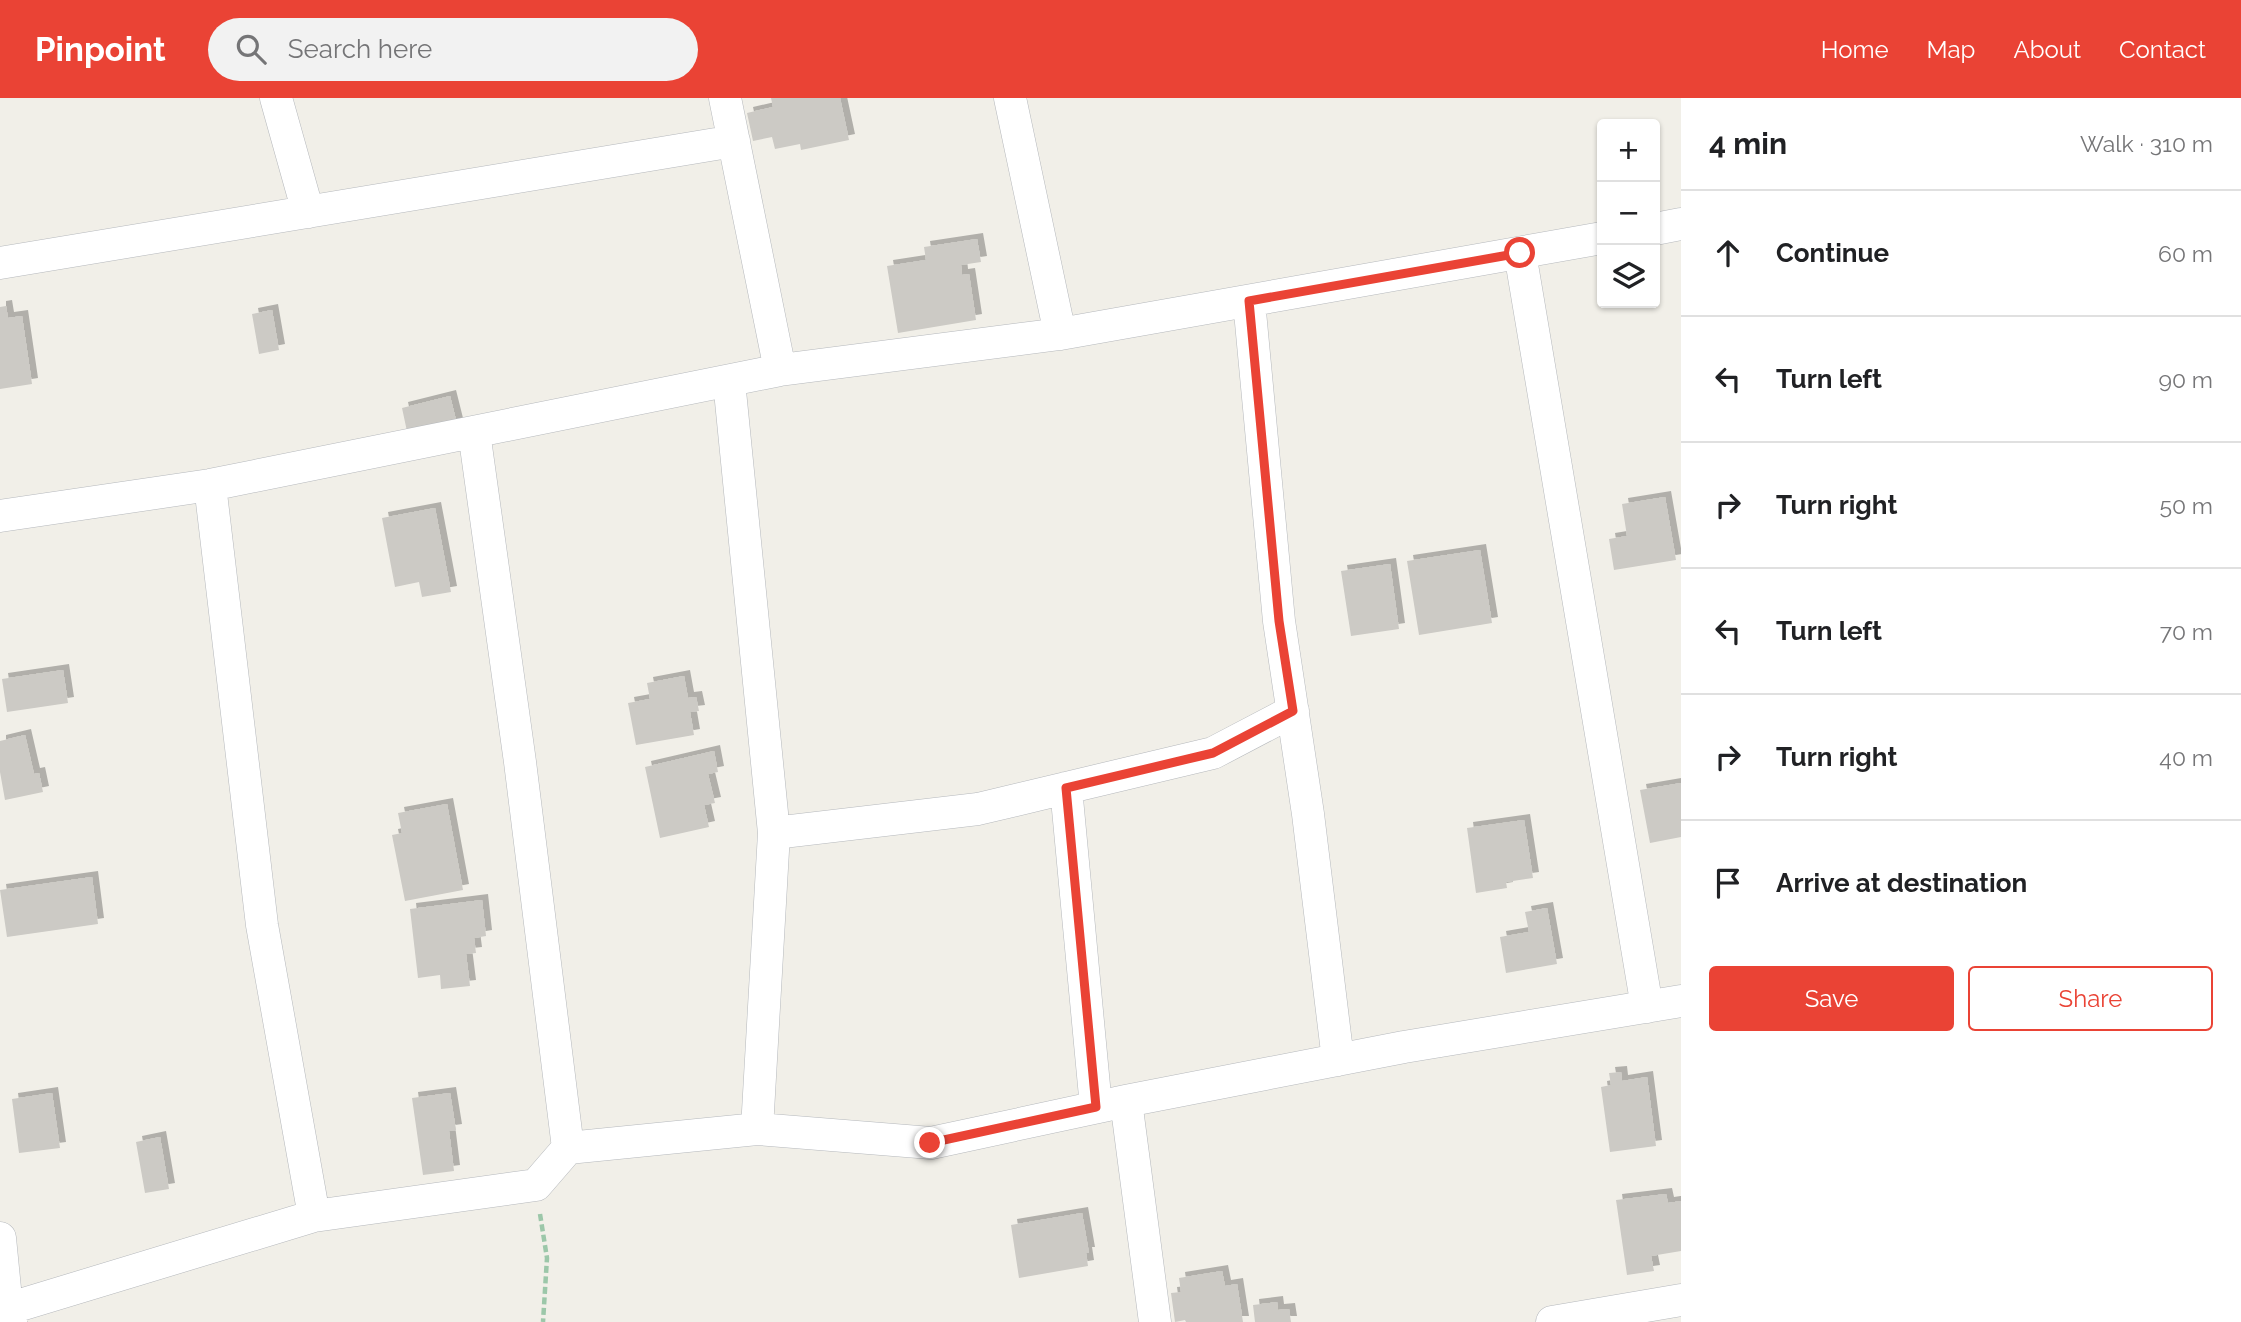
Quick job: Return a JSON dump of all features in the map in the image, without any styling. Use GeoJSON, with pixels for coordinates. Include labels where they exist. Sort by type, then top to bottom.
{"type":"FeatureCollection","features":[{"type":"Feature","properties":{"kind":"street"},"geometry":{"type":"LineString","coordinates":[[276,98],[309,212]]}},
{"type":"Feature","properties":{"kind":"street"},"geometry":{"type":"LineString","coordinates":[[725,98],[780,370]]}},
{"type":"Feature","properties":{"kind":"street"},"geometry":{"type":"LineString","coordinates":[[1010,98],[1060,334]]}},
{"type":"Feature","properties":{"kind":"street"},"geometry":{"type":"LineString","coordinates":[[0,262],[734,141]]}},
{"type":"Feature","properties":{"kind":"street"},"geometry":{"type":"LineString","coordinates":[[1660,228],[1681,224]]}},
{"type":"Feature","properties":{"kind":"street"},"geometry":{"type":"LineString","coordinates":[[0,516],[210,485],[780,370],[1060,334],[1597,239]]}},
{"type":"Feature","properties":{"kind":"street"},"geometry":{"type":"LineString","coordinates":[[1520,253],[1647,1007]]}},
{"type":"Feature","properties":{"kind":"street"},"geometry":{"type":"LineString","coordinates":[[1249,301],[1279,621],[1308,814],[1338,1060]]}},
{"type":"Feature","properties":{"kind":"street"},"geometry":{"type":"LineString","coordinates":[[729,381],[774,833],[757,1129]]}},
{"type":"Feature","properties":{"kind":"street"},"geometry":{"type":"LineString","coordinates":[[474,432],[520,762],[568,1148]]}},
{"type":"Feature","properties":{"kind":"street"},"geometry":{"type":"LineString","coordinates":[[210,485],[262,925],[314,1216]]}},
{"type":"Feature","properties":{"kind":"street"},"geometry":{"type":"LineString","coordinates":[[774,833],[978,809],[1213,753],[1293,711]]}},
{"type":"Feature","properties":{"kind":"street"},"geometry":{"type":"LineString","coordinates":[[1066,788],[1111,1104],[1155,1322]]}},
{"type":"Feature","properties":{"kind":"street"},"geometry":{"type":"LineString","coordinates":[[0,1238],[9,1316],[314,1216],[536,1185],[568,1148],[757,1129],[930,1143],[1404,1046],[1681,1001]]}},
{"type":"Feature","properties":{"kind":"street"},"geometry":{"type":"LineString","coordinates":[[1552,1322],[1681,1300]]}},
{"type":"Feature","properties":{"kind":"path"},"geometry":{"type":"LineString","coordinates":[[536,1185],[547,1258],[543,1322]]}},
{"type":"Feature","properties":{"kind":"building"},"geometry":{"type":"Polygon","coordinates":[[[771,98],[840,98],[849,140],[801,150],[800,144],[775,149],[772,137],[753,141],[747,113],[773,107],[771,98]]]}},
{"type":"Feature","properties":{"kind":"building"},"geometry":{"type":"Polygon","coordinates":[[[977,239],[981,262],[961,265],[962,275],[969,274],[976,320],[898,333],[887,266],[926,260],[924,247],[977,239]]]}},
{"type":"Feature","properties":{"kind":"building"},"geometry":{"type":"Polygon","coordinates":[[[6,306],[8,318],[22,316],[32,384],[0,389],[0,307],[6,306]]]}},
{"type":"Feature","properties":{"kind":"building"},"geometry":{"type":"Polygon","coordinates":[[[272,310],[279,350],[259,354],[252,314],[272,310]]]}},
{"type":"Feature","properties":{"kind":"building"},"geometry":{"type":"Polygon","coordinates":[[[450,396],[457,424],[408,436],[402,408],[450,396]]]}},
{"type":"Feature","properties":{"kind":"building"},"geometry":{"type":"Polygon","coordinates":[[[1665,497],[1676,560],[1614,570],[1609,539],[1627,536],[1622,504],[1665,497]]]}},
{"type":"Feature","properties":{"kind":"building"},"geometry":{"type":"Polygon","coordinates":[[[435,508],[451,592],[422,597],[419,582],[395,587],[382,518],[435,508]]]}},
{"type":"Feature","properties":{"kind":"building"},"geometry":{"type":"Polygon","coordinates":[[[1480,550],[1492,623],[1419,635],[1407,561],[1480,550]]]}},
{"type":"Feature","properties":{"kind":"building"},"geometry":{"type":"Polygon","coordinates":[[[1390,564],[1399,629],[1351,636],[1341,571],[1390,564]]]}},
{"type":"Feature","properties":{"kind":"building"},"geometry":{"type":"Polygon","coordinates":[[[63,670],[68,703],[7,712],[2,679],[63,670]]]}},
{"type":"Feature","properties":{"kind":"building"},"geometry":{"type":"Polygon","coordinates":[[[684,676],[688,698],[696,697],[699,711],[690,712],[694,735],[636,745],[628,703],[650,699],[647,683],[684,676]]]}},
{"type":"Feature","properties":{"kind":"building"},"geometry":{"type":"Polygon","coordinates":[[[25,735],[34,774],[39,773],[43,792],[5,800],[0,772],[0,741],[25,735]]]}},
{"type":"Feature","properties":{"kind":"building"},"geometry":{"type":"Polygon","coordinates":[[[714,751],[718,772],[708,774],[715,803],[704,805],[709,827],[660,838],[645,767],[714,751]]]}},
{"type":"Feature","properties":{"kind":"building"},"geometry":{"type":"Polygon","coordinates":[[[1681,783],[1681,837],[1650,843],[1640,790],[1681,783]]]}},
{"type":"Feature","properties":{"kind":"building"},"geometry":{"type":"Polygon","coordinates":[[[447,804],[463,890],[405,901],[392,835],[402,833],[398,813],[447,804]]]}},
{"type":"Feature","properties":{"kind":"building"},"geometry":{"type":"Polygon","coordinates":[[[1524,820],[1533,878],[1506,882],[1507,888],[1476,893],[1467,828],[1524,820]]]}},
{"type":"Feature","properties":{"kind":"building"},"geometry":{"type":"Polygon","coordinates":[[[92,877],[98,924],[7,937],[0,890],[92,877]]]}},
{"type":"Feature","properties":{"kind":"building"},"geometry":{"type":"Polygon","coordinates":[[[482,900],[486,936],[474,938],[476,953],[466,954],[470,986],[441,989],[440,975],[418,978],[410,909],[482,900]]]}},
{"type":"Feature","properties":{"kind":"building"},"geometry":{"type":"Polygon","coordinates":[[[1547,908],[1557,964],[1506,973],[1500,937],[1529,932],[1525,912],[1547,908]]]}},
{"type":"Feature","properties":{"kind":"building"},"geometry":{"type":"Polygon","coordinates":[[[1621,1072],[1622,1081],[1647,1077],[1656,1146],[1610,1152],[1601,1087],[1611,1085],[1609,1073],[1621,1072]]]}},
{"type":"Feature","properties":{"kind":"building"},"geometry":{"type":"Polygon","coordinates":[[[52,1093],[60,1148],[19,1153],[12,1099],[52,1093]]]}},
{"type":"Feature","properties":{"kind":"building"},"geometry":{"type":"Polygon","coordinates":[[[450,1093],[456,1130],[449,1131],[454,1171],[423,1175],[412,1098],[450,1093]]]}},
{"type":"Feature","properties":{"kind":"building"},"geometry":{"type":"Polygon","coordinates":[[[160,1137],[169,1189],[145,1193],[136,1142],[160,1137]]]}},
{"type":"Feature","properties":{"kind":"building"},"geometry":{"type":"Polygon","coordinates":[[[1666,1194],[1668,1203],[1681,1201],[1681,1251],[1651,1256],[1654,1271],[1627,1275],[1616,1200],[1666,1194]]]}},
{"type":"Feature","properties":{"kind":"building"},"geometry":{"type":"Polygon","coordinates":[[[1082,1213],[1089,1253],[1086,1253],[1088,1266],[1019,1278],[1011,1225],[1082,1213]]]}},
{"type":"Feature","properties":{"kind":"building"},"geometry":{"type":"Polygon","coordinates":[[[1222,1271],[1225,1286],[1237,1284],[1243,1322],[1175,1322],[1171,1293],[1181,1292],[1179,1278],[1222,1271]]]}},
{"type":"Feature","properties":{"kind":"building"},"geometry":{"type":"Polygon","coordinates":[[[1277,1302],[1278,1310],[1289,1309],[1291,1322],[1255,1322],[1253,1305],[1277,1302]]]}},
{"type":"Feature","properties":{"kind":"route"},"geometry":{"type":"LineString","coordinates":[[930,1143],[1096,1107],[1066,788],[1213,753],[1293,711],[1279,621],[1249,301],[1520,253]]}}]}
